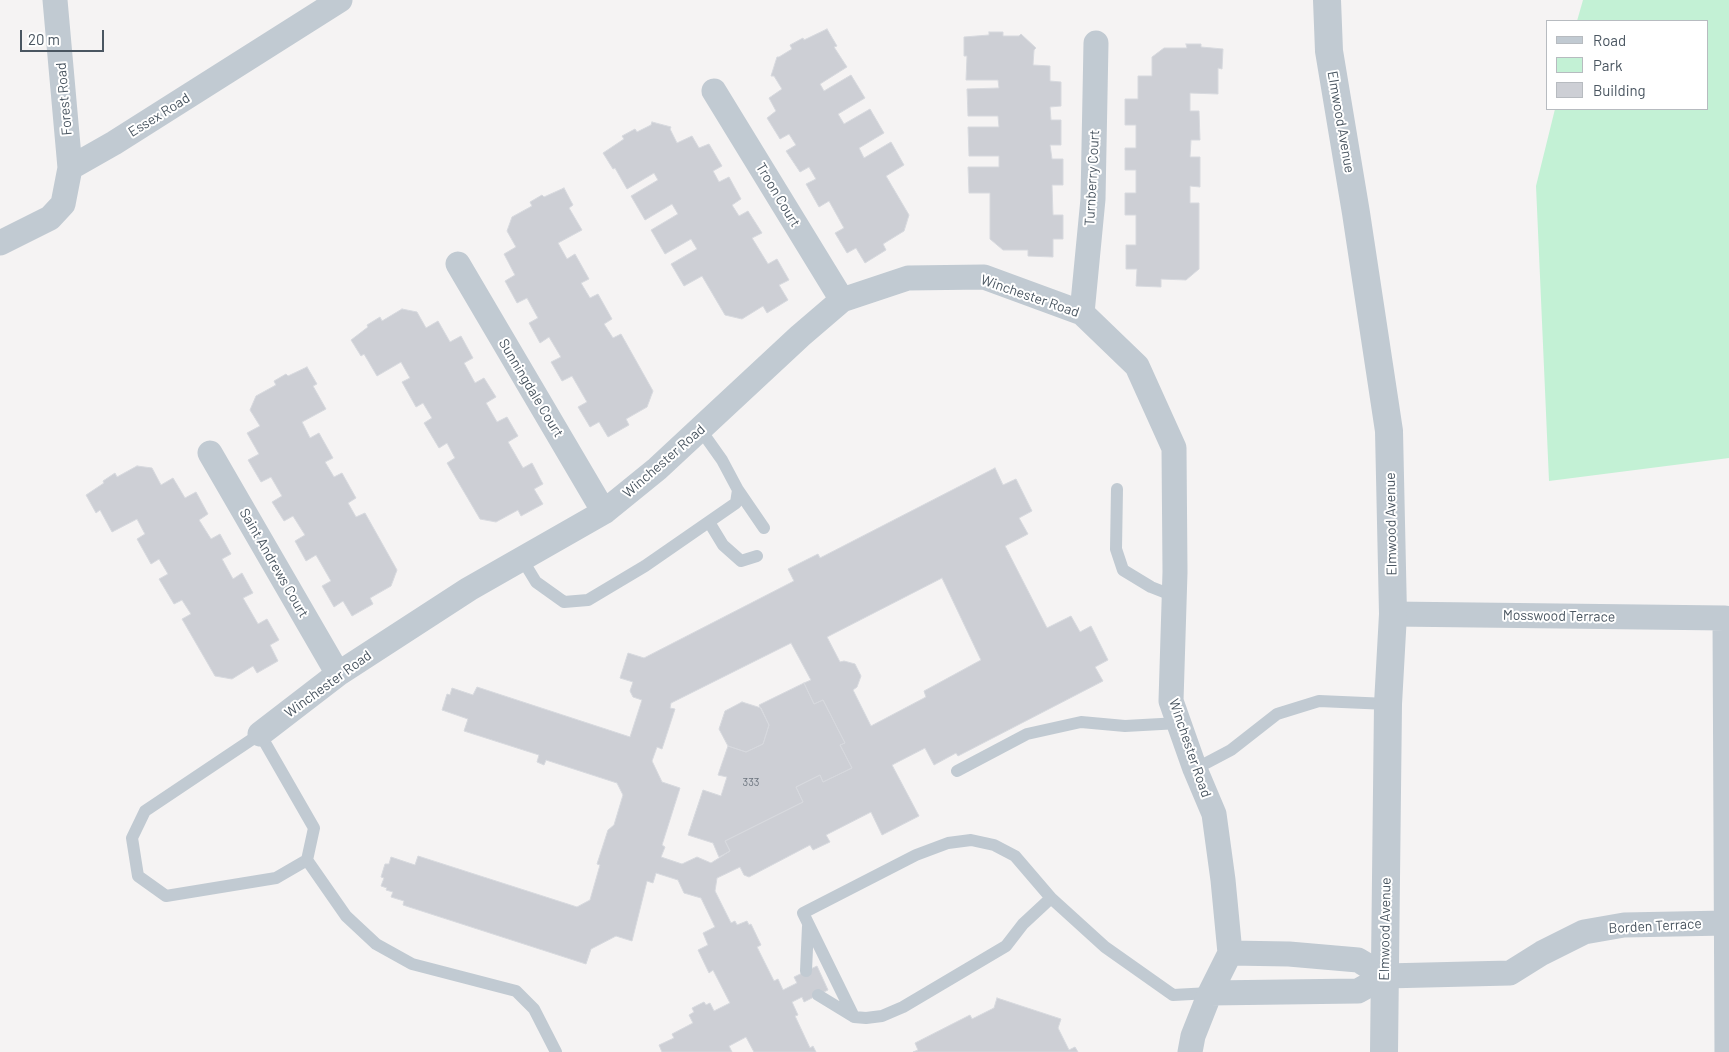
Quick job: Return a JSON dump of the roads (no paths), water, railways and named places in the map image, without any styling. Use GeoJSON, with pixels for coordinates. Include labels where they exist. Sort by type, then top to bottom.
{"type":"FeatureCollection","features":[{"type":"Feature","properties":{"kind":"street","name":"Forest Road"},"geometry":{"type":"LineString","coordinates":[[55,0],[70,168]]}},
{"type":"Feature","properties":{"kind":"street","name":"Essex Road"},"geometry":{"type":"LineString","coordinates":[[70,168],[114,143],[340,0]]}},
{"type":"Feature","properties":{"kind":"street","name":"Elmwood Avenue"},"geometry":{"type":"LineString","coordinates":[[1328,0],[1329,51],[1389,431],[1392,614],[1388,704],[1384,1052]]}},
{"type":"Feature","properties":{"kind":"street","name":"Turnberry Court"},"geometry":{"type":"LineString","coordinates":[[1082,312],[1093,199],[1096,44]]}},
{"type":"Feature","properties":{"kind":"street","name":"Troon Court"},"geometry":{"type":"LineString","coordinates":[[714,91],[842,300]]}},
{"type":"Feature","properties":{"kind":"street"},"geometry":{"type":"LineString","coordinates":[[0,243],[50,218],[57,211],[63,204],[70,168]]}},
{"type":"Feature","properties":{"kind":"street","name":"Sunningdale Court"},"geometry":{"type":"LineString","coordinates":[[458,264],[604,512]]}},
{"type":"Feature","properties":{"kind":"street","name":"Winchester Road"},"geometry":{"type":"LineString","coordinates":[[260,734],[338,674],[469,589],[604,512],[657,470],[800,336],[842,300],[908,278],[984,277],[1082,312],[1137,366],[1174,448],[1174,596],[1171,701],[1195,769],[1214,814],[1230,953]]}},
{"type":"Feature","properties":{"kind":"street","name":"Saint Andrews Court"},"geometry":{"type":"LineString","coordinates":[[210,452],[338,674]]}},
{"type":"Feature","properties":{"kind":"street","name":"Mosswood Terrace"},"geometry":{"type":"LineString","coordinates":[[1392,614],[1725,618],[1726,923]]}},
{"type":"Feature","properties":{"kind":"street"},"geometry":{"type":"LineString","coordinates":[[1726,923],[1726,1052]]}},
{"type":"Feature","properties":{"kind":"street","name":"Borden Terrace"},"geometry":{"type":"LineString","coordinates":[[1385,976],[1510,973],[1542,953],[1584,932],[1624,925],[1726,923]]}},
{"type":"Feature","properties":{"kind":"street"},"geometry":{"type":"LineString","coordinates":[[1190,1052],[1193,1036],[1210,993],[1230,953],[1289,954],[1358,960],[1385,976]]}},
{"type":"Feature","properties":{"kind":"street"},"geometry":{"type":"LineString","coordinates":[[1210,993],[1358,991],[1385,976]]}},
{"type":"Feature","properties":{"kind":"lane"},"geometry":{"type":"LineString","coordinates":[[700,429],[722,460],[738,490],[764,528]]}},
{"type":"Feature","properties":{"kind":"lane"},"geometry":{"type":"LineString","coordinates":[[1117,489],[1116,549],[1123,570],[1151,587],[1174,596]]}},
{"type":"Feature","properties":{"kind":"lane"},"geometry":{"type":"LineString","coordinates":[[522,558],[536,582],[564,602],[588,600],[645,566],[736,503],[738,490]]}},
{"type":"Feature","properties":{"kind":"lane"},"geometry":{"type":"LineString","coordinates":[[709,522],[724,545],[742,561],[757,556]]}},
{"type":"Feature","properties":{"kind":"lane"},"geometry":{"type":"LineString","coordinates":[[1195,769],[1231,750],[1277,714],[1319,701],[1388,704]]}},
{"type":"Feature","properties":{"kind":"lane"},"geometry":{"type":"LineString","coordinates":[[957,772],[1027,734],[1081,722],[1125,726],[1179,723]]}},
{"type":"Feature","properties":{"kind":"lane"},"geometry":{"type":"LineString","coordinates":[[307,860],[276,878],[166,896],[138,876],[132,838],[145,811],[260,734],[314,828],[307,860],[346,916],[376,944],[412,964],[516,991],[534,1009],[556,1052]]}},
{"type":"Feature","properties":{"kind":"lane"},"geometry":{"type":"LineString","coordinates":[[854,1017],[803,913],[916,855],[948,843],[971,840],[994,845],[1015,856],[1051,898],[1105,947],[1173,995],[1210,993]]}},
{"type":"Feature","properties":{"kind":"lane"},"geometry":{"type":"LineString","coordinates":[[818,995],[854,1017],[882,1016],[904,1007],[1006,946],[1022,924],[1051,898]]}},
{"type":"Feature","properties":{"kind":"lane"},"geometry":{"type":"LineString","coordinates":[[806,971],[808,924]]}}]}
